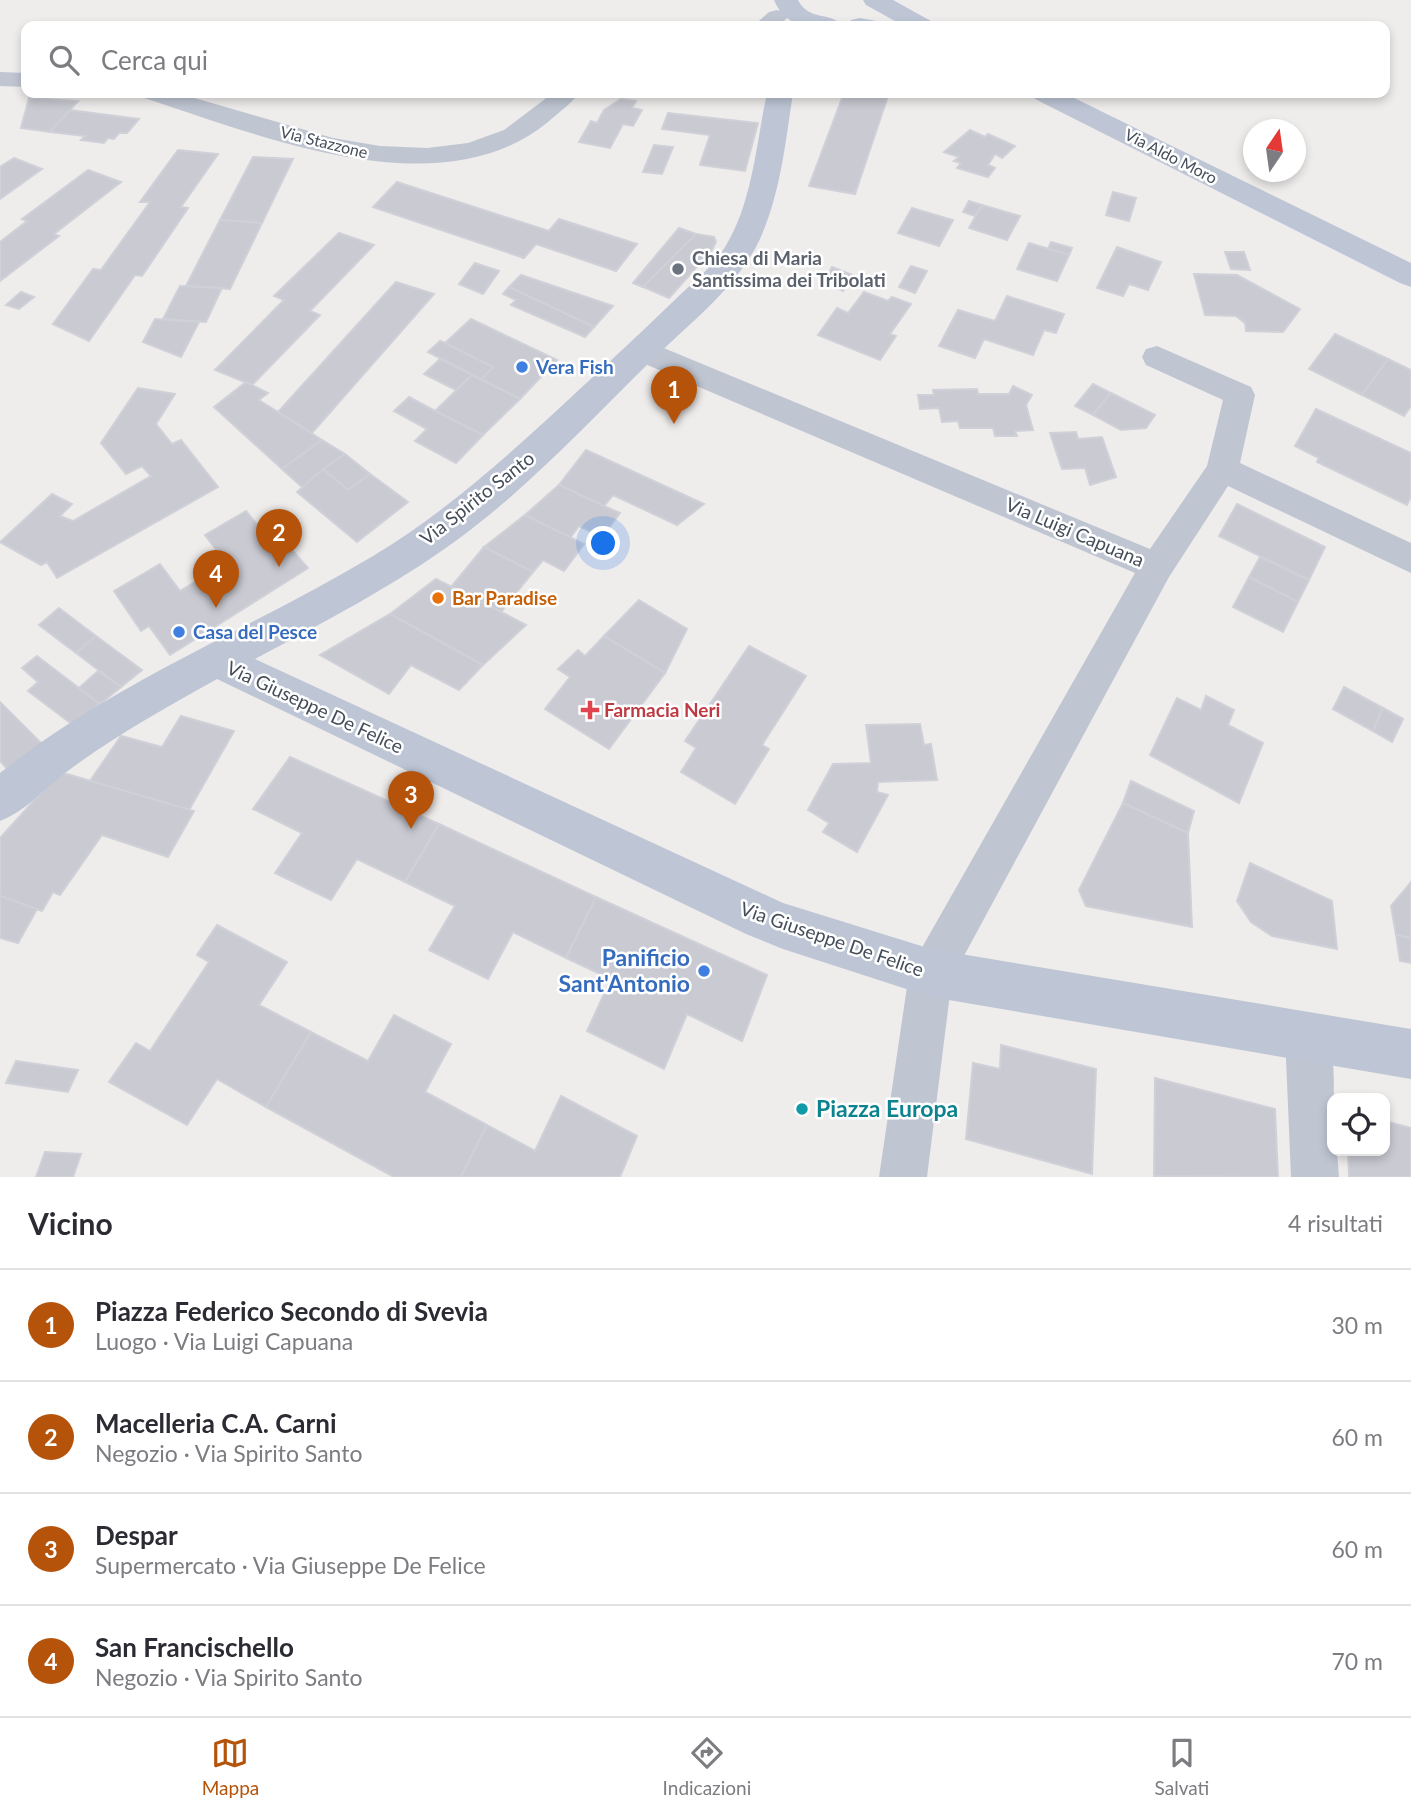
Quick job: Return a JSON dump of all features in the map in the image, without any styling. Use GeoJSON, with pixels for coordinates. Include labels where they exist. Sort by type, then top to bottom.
{"type":"FeatureCollection","features":[{"type":"Feature","properties":{"kind":"street"},"geometry":{"type":"LineString","coordinates":[[865,21],[872,13],[873,0]]}},
{"type":"Feature","properties":{"kind":"street"},"geometry":{"type":"LineString","coordinates":[[873,0],[913,21]]}},
{"type":"Feature","properties":{"kind":"street"},"geometry":{"type":"LineString","coordinates":[[777,14],[789,9],[807,21]]}},
{"type":"Feature","properties":{"kind":"street"},"geometry":{"type":"LineString","coordinates":[[0,79],[21,80]]}},
{"type":"Feature","properties":{"kind":"street","name":"Via Stazzone"},"geometry":{"type":"LineString","coordinates":[[170,98],[342,149],[379,155],[419,156],[456,152],[491,144],[531,123],[561,98]]}},
{"type":"Feature","properties":{"kind":"street","name":"Via Spirito Santo"},"geometry":{"type":"LineString","coordinates":[[0,800],[22,780],[109,720],[348,589],[441,531],[513,474],[721,274],[742,245],[764,184],[779,98]]}},
{"type":"Feature","properties":{"kind":"street","name":"Via Aldo Moro"},"geometry":{"type":"LineString","coordinates":[[1054,98],[1411,276]]}},
{"type":"Feature","properties":{"kind":"street","name":"Via Luigi Capuana"},"geometry":{"type":"LineString","coordinates":[[642,350],[1157,567],[931,973]]}},
{"type":"Feature","properties":{"kind":"street"},"geometry":{"type":"LineString","coordinates":[[1157,357],[1240,395],[1222,469],[1157,567]]}},
{"type":"Feature","properties":{"kind":"street"},"geometry":{"type":"LineString","coordinates":[[1222,469],[1411,559]]}},
{"type":"Feature","properties":{"kind":"street","name":"Via Giuseppe De Felice"},"geometry":{"type":"LineString","coordinates":[[217,660],[762,918],[931,973],[1411,1054]]}},
{"type":"Feature","properties":{"kind":"street"},"geometry":{"type":"LineString","coordinates":[[903,1177],[931,973]]}},
{"type":"Feature","properties":{"kind":"street"},"geometry":{"type":"LineString","coordinates":[[1307,1035],[1315,1177]]}},
{"type":"Feature","properties":{"kind":"building"},"geometry":{"type":"Polygon","coordinates":[[[29,98],[78,101],[50,132],[21,128],[29,98]]]}},
{"type":"Feature","properties":{"kind":"building"},"geometry":{"type":"Polygon","coordinates":[[[842,98],[887,98],[855,194],[809,186],[842,98]]]}},
{"type":"Feature","properties":{"kind":"building"},"geometry":{"type":"Polygon","coordinates":[[[621,99],[636,101],[632,108],[642,110],[633,126],[623,124],[610,148],[579,142],[591,121],[597,123],[604,110],[621,99]]]}},
{"type":"Feature","properties":{"kind":"building"},"geometry":{"type":"Polygon","coordinates":[[[70,110],[139,119],[127,133],[119,133],[114,139],[108,138],[104,143],[81,140],[85,136],[50,132],[70,110]]]}},
{"type":"Feature","properties":{"kind":"building"},"geometry":{"type":"Polygon","coordinates":[[[668,113],[758,123],[745,171],[700,165],[710,135],[662,129],[668,113]]]}},
{"type":"Feature","properties":{"kind":"building"},"geometry":{"type":"Polygon","coordinates":[[[970,130],[985,137],[988,134],[1015,146],[1002,158],[995,154],[988,165],[995,168],[988,177],[957,168],[961,163],[954,161],[959,157],[944,152],[970,130]]]}},
{"type":"Feature","properties":{"kind":"building"},"geometry":{"type":"Polygon","coordinates":[[[654,145],[673,147],[662,174],[643,172],[654,145]]]}},
{"type":"Feature","properties":{"kind":"building"},"geometry":{"type":"Polygon","coordinates":[[[178,150],[218,154],[181,207],[188,208],[142,276],[135,275],[89,341],[53,324],[93,269],[101,270],[150,202],[140,202],[178,150]]]}},
{"type":"Feature","properties":{"kind":"building"},"geometry":{"type":"Polygon","coordinates":[[[253,157],[293,159],[262,223],[220,220],[253,157]]]}},
{"type":"Feature","properties":{"kind":"building"},"geometry":{"type":"Polygon","coordinates":[[[14,158],[42,169],[0,199],[0,167],[14,158]]]}},
{"type":"Feature","properties":{"kind":"building"},"geometry":{"type":"Polygon","coordinates":[[[88,170],[121,182],[54,234],[59,236],[0,281],[0,242],[27,221],[22,219],[88,170]]]}},
{"type":"Feature","properties":{"kind":"building"},"geometry":{"type":"Polygon","coordinates":[[[397,182],[549,231],[559,219],[637,244],[616,271],[536,244],[524,258],[373,207],[397,182]]]}},
{"type":"Feature","properties":{"kind":"building"},"geometry":{"type":"Polygon","coordinates":[[[1113,192],[1136,198],[1129,221],[1106,215],[1113,192]]]}},
{"type":"Feature","properties":{"kind":"building"},"geometry":{"type":"Polygon","coordinates":[[[969,201],[982,205],[975,216],[963,212],[969,201]]]}},
{"type":"Feature","properties":{"kind":"building"},"geometry":{"type":"Polygon","coordinates":[[[982,205],[1020,216],[1007,240],[969,228],[982,205]]]}},
{"type":"Feature","properties":{"kind":"building"},"geometry":{"type":"Polygon","coordinates":[[[912,208],[953,220],[939,246],[898,233],[912,208]]]}},
{"type":"Feature","properties":{"kind":"building"},"geometry":{"type":"Polygon","coordinates":[[[220,220],[262,223],[230,289],[186,286],[220,220]]]}},
{"type":"Feature","properties":{"kind":"building"},"geometry":{"type":"Polygon","coordinates":[[[679,228],[696,234],[643,287],[633,283],[679,228]]]}},
{"type":"Feature","properties":{"kind":"building"},"geometry":{"type":"Polygon","coordinates":[[[339,233],[374,245],[310,311],[320,315],[252,385],[215,370],[284,300],[274,296],[339,233]]]}},
{"type":"Feature","properties":{"kind":"building","name":"Chiesa di Maria Santissima dei Tribolati"},"geometry":{"type":"Polygon","coordinates":[[[696,234],[714,237],[716,242],[669,298],[643,287],[696,234]]]}},
{"type":"Feature","properties":{"kind":"building"},"geometry":{"type":"Polygon","coordinates":[[[1051,242],[1072,248],[1069,255],[1048,249],[1051,242]]]}},
{"type":"Feature","properties":{"kind":"building"},"geometry":{"type":"Polygon","coordinates":[[[1029,243],[1069,255],[1057,281],[1017,269],[1029,243]]]}},
{"type":"Feature","properties":{"kind":"building"},"geometry":{"type":"Polygon","coordinates":[[[1117,247],[1161,262],[1148,290],[1129,284],[1123,296],[1097,288],[1117,247]]]}},
{"type":"Feature","properties":{"kind":"building"},"geometry":{"type":"Polygon","coordinates":[[[1225,252],[1244,252],[1250,270],[1231,269],[1225,252]]]}},
{"type":"Feature","properties":{"kind":"building"},"geometry":{"type":"Polygon","coordinates":[[[475,263],[499,271],[483,294],[459,284],[475,263]]]}},
{"type":"Feature","properties":{"kind":"building"},"geometry":{"type":"Polygon","coordinates":[[[911,266],[927,271],[915,293],[899,287],[911,266]]]}},
{"type":"Feature","properties":{"kind":"building"},"geometry":{"type":"Polygon","coordinates":[[[832,267],[855,276],[843,291],[824,282],[832,267]]]}},
{"type":"Feature","properties":{"kind":"building"},"geometry":{"type":"Polygon","coordinates":[[[1194,274],[1237,275],[1300,309],[1283,332],[1246,331],[1245,323],[1236,316],[1205,315],[1194,274]]]}},
{"type":"Feature","properties":{"kind":"building"},"geometry":{"type":"Polygon","coordinates":[[[521,275],[613,306],[594,327],[509,287],[521,275]]]}},
{"type":"Feature","properties":{"kind":"building"},"geometry":{"type":"Polygon","coordinates":[[[396,282],[434,294],[312,433],[278,412],[396,282]]]}},
{"type":"Feature","properties":{"kind":"building"},"geometry":{"type":"Polygon","coordinates":[[[180,286],[222,288],[206,322],[163,319],[180,286]]]}},
{"type":"Feature","properties":{"kind":"building"},"geometry":{"type":"Polygon","coordinates":[[[509,287],[594,327],[585,337],[511,305],[516,300],[503,294],[509,287]]]}},
{"type":"Feature","properties":{"kind":"building"},"geometry":{"type":"Polygon","coordinates":[[[21,292],[34,297],[19,309],[6,305],[21,292]]]}},
{"type":"Feature","properties":{"kind":"building"},"geometry":{"type":"Polygon","coordinates":[[[864,292],[888,301],[892,297],[911,304],[890,334],[896,336],[880,360],[818,335],[837,308],[848,313],[864,292]]]}},
{"type":"Feature","properties":{"kind":"building"},"geometry":{"type":"Polygon","coordinates":[[[1007,296],[1064,314],[1056,333],[1044,330],[1033,355],[984,339],[975,358],[939,346],[958,310],[995,321],[1007,296]]]}},
{"type":"Feature","properties":{"kind":"building"},"geometry":{"type":"Polygon","coordinates":[[[155,319],[199,322],[181,357],[143,342],[155,319]]]}},
{"type":"Feature","properties":{"kind":"building"},"geometry":{"type":"Polygon","coordinates":[[[471,319],[557,360],[520,399],[481,379],[493,367],[445,343],[471,319]]]}},
{"type":"Feature","properties":{"kind":"building"},"geometry":{"type":"Polygon","coordinates":[[[1335,334],[1388,359],[1362,395],[1309,369],[1335,334]]]}},
{"type":"Feature","properties":{"kind":"building"},"geometry":{"type":"Polygon","coordinates":[[[440,341],[493,367],[481,379],[428,352],[440,341]]]}},
{"type":"Feature","properties":{"kind":"building"},"geometry":{"type":"Polygon","coordinates":[[[440,359],[472,375],[456,390],[424,374],[440,359]]]}},
{"type":"Feature","properties":{"kind":"building"},"geometry":{"type":"Polygon","coordinates":[[[1388,359],[1411,370],[1411,406],[1404,416],[1362,395],[1388,359]]]}},
{"type":"Feature","properties":{"kind":"building"},"geometry":{"type":"Polygon","coordinates":[[[472,375],[520,399],[483,435],[435,411],[472,375]]]}},
{"type":"Feature","properties":{"kind":"building"},"geometry":{"type":"Polygon","coordinates":[[[246,382],[268,393],[259,400],[322,440],[282,469],[214,407],[246,382]]]}},
{"type":"Feature","properties":{"kind":"building"},"geometry":{"type":"Polygon","coordinates":[[[1093,384],[1111,393],[1093,415],[1075,406],[1093,384]]]}},
{"type":"Feature","properties":{"kind":"building"},"geometry":{"type":"Polygon","coordinates":[[[1013,386],[1032,395],[1026,405],[1033,430],[1015,431],[1017,436],[995,436],[993,428],[960,428],[958,421],[942,422],[939,408],[920,409],[918,395],[934,395],[933,390],[977,389],[978,394],[1009,394],[1013,386]]]}},
{"type":"Feature","properties":{"kind":"building"},"geometry":{"type":"Polygon","coordinates":[[[138,388],[175,394],[156,424],[172,444],[181,440],[218,487],[57,578],[47,562],[41,565],[0,542],[52,494],[72,504],[60,516],[73,521],[151,476],[142,466],[126,474],[101,443],[138,388]]]}},
{"type":"Feature","properties":{"kind":"building"},"geometry":{"type":"Polygon","coordinates":[[[1111,393],[1155,415],[1146,428],[1121,430],[1093,415],[1111,393]]]}},
{"type":"Feature","properties":{"kind":"building"},"geometry":{"type":"Polygon","coordinates":[[[409,397],[483,435],[456,463],[415,441],[427,429],[394,411],[409,397]]]}},
{"type":"Feature","properties":{"kind":"building"},"geometry":{"type":"Polygon","coordinates":[[[1316,409],[1411,453],[1411,496],[1407,505],[1317,462],[1319,458],[1295,446],[1316,409]]]}},
{"type":"Feature","properties":{"kind":"building"},"geometry":{"type":"Polygon","coordinates":[[[1076,432],[1078,439],[1102,437],[1116,477],[1090,485],[1085,468],[1062,469],[1050,433],[1076,432]]]}},
{"type":"Feature","properties":{"kind":"building"},"geometry":{"type":"Polygon","coordinates":[[[322,440],[345,454],[302,487],[282,469],[322,440]]]}},
{"type":"Feature","properties":{"kind":"building"},"geometry":{"type":"Polygon","coordinates":[[[586,450],[704,504],[677,525],[613,495],[604,506],[559,485],[586,450]]]}},
{"type":"Feature","properties":{"kind":"building"},"geometry":{"type":"Polygon","coordinates":[[[345,454],[370,474],[348,490],[323,469],[345,454]]]}},
{"type":"Feature","properties":{"kind":"building"},"geometry":{"type":"Polygon","coordinates":[[[323,469],[348,490],[370,474],[408,502],[357,542],[297,492],[323,469]]]}},
{"type":"Feature","properties":{"kind":"building"},"geometry":{"type":"Polygon","coordinates":[[[559,485],[620,513],[602,537],[579,526],[570,538],[525,515],[559,485]]]}},
{"type":"Feature","properties":{"kind":"building"},"geometry":{"type":"Polygon","coordinates":[[[1237,504],[1325,547],[1309,580],[1219,536],[1237,504]]]}},
{"type":"Feature","properties":{"kind":"building"},"geometry":{"type":"Polygon","coordinates":[[[246,511],[277,549],[286,543],[308,568],[170,655],[149,626],[141,631],[114,591],[160,564],[180,591],[226,563],[205,535],[246,511]]]}},
{"type":"Feature","properties":{"kind":"building"},"geometry":{"type":"Polygon","coordinates":[[[525,515],[584,544],[564,571],[543,560],[533,572],[484,547],[525,515]]]}},
{"type":"Feature","properties":{"kind":"building"},"geometry":{"type":"Polygon","coordinates":[[[484,547],[533,572],[501,612],[451,587],[484,547]]]}},
{"type":"Feature","properties":{"kind":"building"},"geometry":{"type":"Polygon","coordinates":[[[1260,557],[1309,580],[1298,602],[1249,577],[1260,557]]]}},
{"type":"Feature","properties":{"kind":"building"},"geometry":{"type":"Polygon","coordinates":[[[1249,577],[1298,602],[1283,632],[1233,607],[1249,577]]]}},
{"type":"Feature","properties":{"kind":"building"},"geometry":{"type":"Polygon","coordinates":[[[436,579],[526,625],[483,665],[390,614],[436,579]]]}},
{"type":"Feature","properties":{"kind":"building"},"geometry":{"type":"Polygon","coordinates":[[[639,600],[687,629],[665,673],[604,636],[639,600]]]}},
{"type":"Feature","properties":{"kind":"building"},"geometry":{"type":"Polygon","coordinates":[[[59,608],[96,636],[76,653],[39,625],[59,608]]]}},
{"type":"Feature","properties":{"kind":"building"},"geometry":{"type":"Polygon","coordinates":[[[390,614],[483,665],[459,690],[411,665],[389,694],[320,655],[390,614]]]}},
{"type":"Feature","properties":{"kind":"building"},"geometry":{"type":"Polygon","coordinates":[[[96,636],[142,670],[121,687],[76,653],[96,636]]]}},
{"type":"Feature","properties":{"kind":"building"},"geometry":{"type":"Polygon","coordinates":[[[604,636],[665,673],[609,749],[545,709],[570,677],[558,669],[578,650],[585,656],[604,636]]]}},
{"type":"Feature","properties":{"kind":"building"},"geometry":{"type":"Polygon","coordinates":[[[749,646],[806,676],[762,745],[769,749],[735,804],[681,772],[696,748],[685,741],[749,646]]]}},
{"type":"Feature","properties":{"kind":"building"},"geometry":{"type":"Polygon","coordinates":[[[37,656],[100,704],[73,725],[28,691],[38,682],[22,668],[37,656]]]}},
{"type":"Feature","properties":{"kind":"building"},"geometry":{"type":"Polygon","coordinates":[[[98,671],[121,687],[100,704],[79,688],[98,671]]]}},
{"type":"Feature","properties":{"kind":"building"},"geometry":{"type":"Polygon","coordinates":[[[1344,687],[1383,708],[1373,731],[1333,709],[1344,687]]]}},
{"type":"Feature","properties":{"kind":"building"},"geometry":{"type":"Polygon","coordinates":[[[1206,696],[1234,710],[1228,725],[1263,743],[1239,803],[1150,755],[1177,698],[1201,710],[1206,696]]]}},
{"type":"Feature","properties":{"kind":"building"},"geometry":{"type":"Polygon","coordinates":[[[0,702],[43,745],[10,772],[0,761],[0,702]]]}},
{"type":"Feature","properties":{"kind":"building"},"geometry":{"type":"Polygon","coordinates":[[[1383,708],[1403,719],[1392,742],[1373,731],[1383,708]]]}},
{"type":"Feature","properties":{"kind":"building"},"geometry":{"type":"Polygon","coordinates":[[[181,716],[234,731],[189,810],[90,781],[121,736],[162,747],[181,716]]]}},
{"type":"Feature","properties":{"kind":"building"},"geometry":{"type":"Polygon","coordinates":[[[920,724],[924,745],[931,744],[937,780],[878,782],[877,792],[888,795],[857,852],[823,832],[829,823],[808,810],[833,764],[871,763],[866,725],[920,724]]]}},
{"type":"Feature","properties":{"kind":"building"},"geometry":{"type":"Polygon","coordinates":[[[290,757],[439,824],[405,882],[357,859],[331,900],[275,873],[302,833],[253,809],[290,757]]]}},
{"type":"Feature","properties":{"kind":"building"},"geometry":{"type":"Polygon","coordinates":[[[60,772],[194,811],[168,857],[102,835],[60,895],[53,892],[42,911],[0,896],[0,838],[60,772]]]}},
{"type":"Feature","properties":{"kind":"building"},"geometry":{"type":"Polygon","coordinates":[[[1131,781],[1194,811],[1188,833],[1123,803],[1131,781]]]}},
{"type":"Feature","properties":{"kind":"building"},"geometry":{"type":"Polygon","coordinates":[[[1123,803],[1188,833],[1192,927],[1086,906],[1079,890],[1123,803]]]}},
{"type":"Feature","properties":{"kind":"building"},"geometry":{"type":"Polygon","coordinates":[[[439,824],[596,897],[566,958],[513,932],[488,979],[429,950],[455,906],[405,882],[439,824]]]}},
{"type":"Feature","properties":{"kind":"building"},"geometry":{"type":"Polygon","coordinates":[[[1250,863],[1332,901],[1337,949],[1272,936],[1251,922],[1237,901],[1250,863]]]}},
{"type":"Feature","properties":{"kind":"building"},"geometry":{"type":"Polygon","coordinates":[[[1411,882],[1411,938],[1396,935],[1391,906],[1411,882]]]}},
{"type":"Feature","properties":{"kind":"building"},"geometry":{"type":"Polygon","coordinates":[[[0,896],[37,909],[18,943],[0,938],[0,896]]]}},
{"type":"Feature","properties":{"kind":"building"},"geometry":{"type":"Polygon","coordinates":[[[596,897],[767,975],[742,1041],[687,1014],[664,1069],[587,1031],[611,979],[566,958],[596,897]]]}},
{"type":"Feature","properties":{"kind":"building"},"geometry":{"type":"Polygon","coordinates":[[[217,925],[287,962],[259,1005],[311,1032],[266,1107],[217,1079],[187,1125],[109,1082],[136,1043],[150,1051],[209,962],[197,955],[217,925]]]}},
{"type":"Feature","properties":{"kind":"building"},"geometry":{"type":"Polygon","coordinates":[[[1396,935],[1411,938],[1411,963],[1400,961],[1396,935]]]}},
{"type":"Feature","properties":{"kind":"building"},"geometry":{"type":"Polygon","coordinates":[[[394,1015],[451,1044],[425,1092],[487,1125],[461,1177],[394,1177],[266,1107],[311,1032],[368,1061],[394,1015]]]}},
{"type":"Feature","properties":{"kind":"building"},"geometry":{"type":"Polygon","coordinates":[[[1001,1045],[1096,1069],[1092,1174],[966,1139],[973,1063],[1000,1069],[1001,1045]]]}},
{"type":"Feature","properties":{"kind":"building"},"geometry":{"type":"Polygon","coordinates":[[[16,1061],[78,1070],[68,1092],[6,1083],[16,1061]]]}},
{"type":"Feature","properties":{"kind":"building"},"geometry":{"type":"Polygon","coordinates":[[[1155,1078],[1275,1109],[1278,1177],[1154,1176],[1155,1078]]]}},
{"type":"Feature","properties":{"kind":"building"},"geometry":{"type":"Polygon","coordinates":[[[561,1096],[637,1136],[620,1177],[461,1177],[487,1125],[535,1151],[561,1096]]]}},
{"type":"Feature","properties":{"kind":"building"},"geometry":{"type":"Polygon","coordinates":[[[1390,1122],[1411,1128],[1411,1177],[1349,1177],[1348,1156],[1390,1156],[1390,1122]]]}},
{"type":"Feature","properties":{"kind":"building"},"geometry":{"type":"Polygon","coordinates":[[[45,1152],[81,1154],[73,1177],[36,1177],[45,1152]]]}},
{"type":"Feature","properties":{"kind":"place","name":"Chiesa di Maria Santissima dei Tribolati"},"geometry":{"type":"Point","coordinates":[678,269]}},
{"type":"Feature","properties":{"kind":"place","name":"Vera Fish"},"geometry":{"type":"Point","coordinates":[522,367]}},
{"type":"Feature","properties":{"kind":"place","name":"Piazza Federico Secondo di Svevia"},"geometry":{"type":"Point","coordinates":[674,424]}},
{"type":"Feature","properties":{"kind":"place","name":"Macelleria C.A. Carni"},"geometry":{"type":"Point","coordinates":[279,567]}},
{"type":"Feature","properties":{"kind":"place","name":"Bar Paradise"},"geometry":{"type":"Point","coordinates":[438,598]}},
{"type":"Feature","properties":{"kind":"place","name":"San Francischello"},"geometry":{"type":"Point","coordinates":[216,608]}},
{"type":"Feature","properties":{"kind":"place","name":"Casa del Pesce"},"geometry":{"type":"Point","coordinates":[179,632]}},
{"type":"Feature","properties":{"kind":"place","name":"Farmacia Neri"},"geometry":{"type":"Point","coordinates":[590,710]}},
{"type":"Feature","properties":{"kind":"place","name":"Despar"},"geometry":{"type":"Point","coordinates":[411,829]}},
{"type":"Feature","properties":{"kind":"place","name":"Panificio Sant'Antonio"},"geometry":{"type":"Point","coordinates":[704,971]}},
{"type":"Feature","properties":{"kind":"place","name":"Piazza Europa"},"geometry":{"type":"Point","coordinates":[802,1109]}}]}
